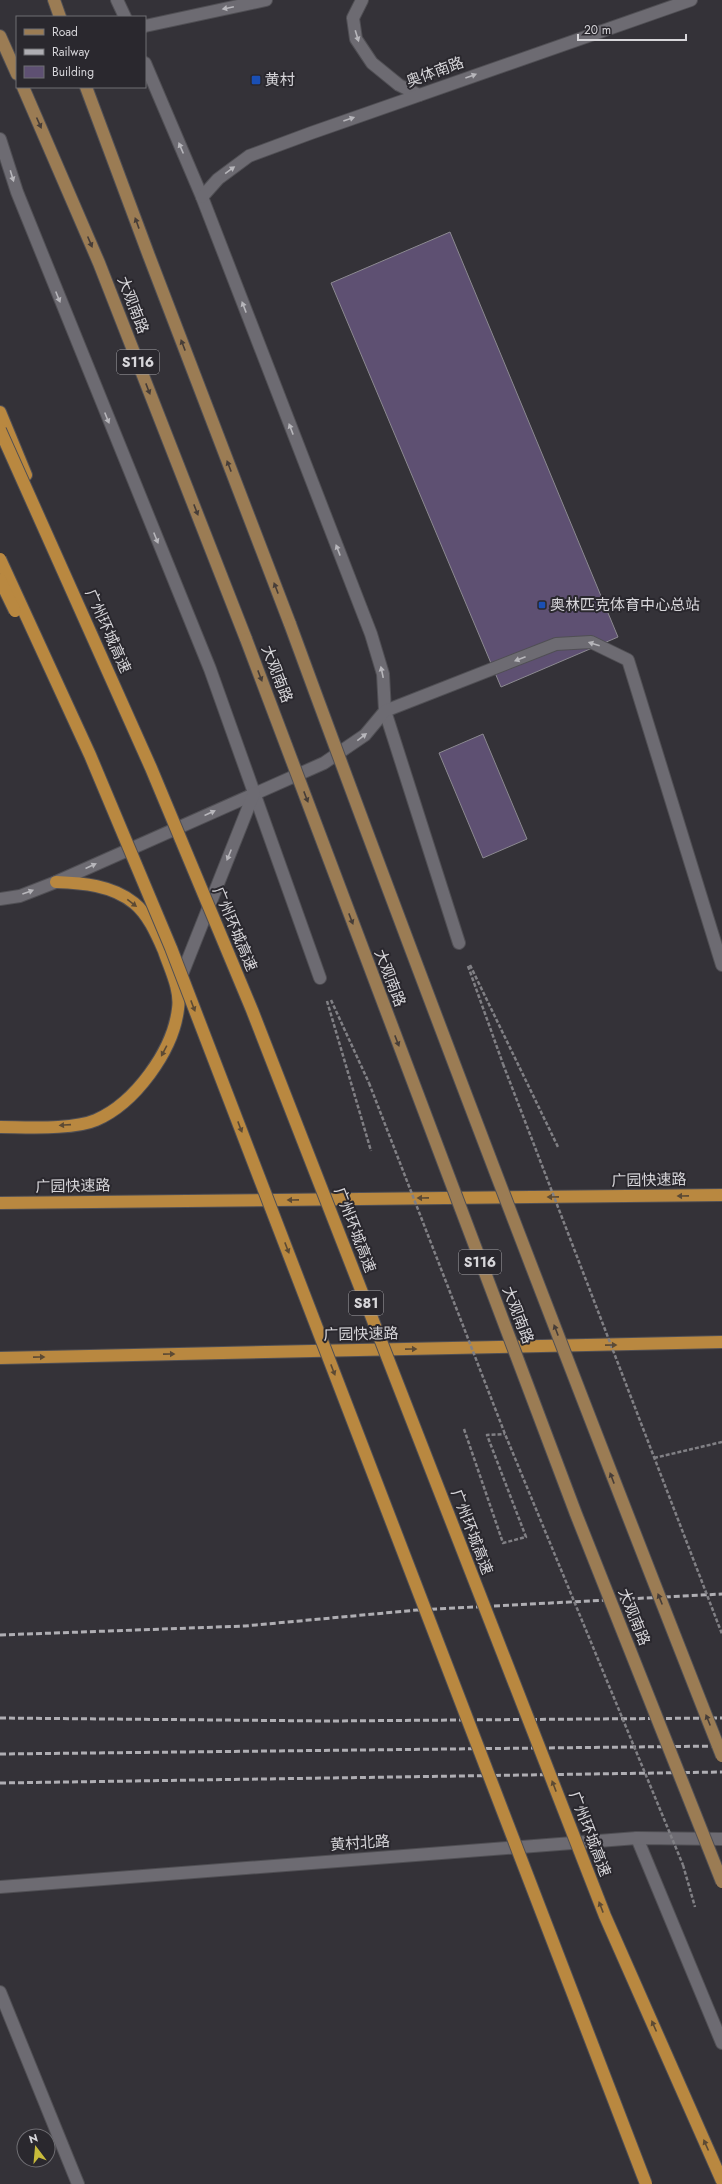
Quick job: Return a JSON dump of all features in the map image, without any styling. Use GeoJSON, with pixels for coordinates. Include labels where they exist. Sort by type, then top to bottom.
{"type":"FeatureCollection","features":[{"type":"Feature","properties":{"kind":"highway"},"geometry":{"type":"LineString","coordinates":[[0,412],[97,646]]}},
{"type":"Feature","properties":{"kind":"highway","name":"广州环城高速"},"geometry":{"type":"LineString","coordinates":[[0,430],[97,646],[252,1010],[605,1916],[722,2181]]}},
{"type":"Feature","properties":{"kind":"highway"},"geometry":{"type":"LineString","coordinates":[[0,559],[97,770],[171,948]]}},
{"type":"Feature","properties":{"kind":"highway"},"geometry":{"type":"LineString","coordinates":[[0,580],[130,848],[171,948],[646,2184]]}},
{"type":"Feature","properties":{"kind":"highway"},"geometry":{"type":"LineString","coordinates":[[0,1127],[70,1125],[96,1120],[121,1106],[154,1070],[172,1036],[179,1009],[177,987],[158,936],[134,903],[112,891],[87,884],[56,882]]}},
{"type":"Feature","properties":{"kind":"highway","name":"广园快速路"},"geometry":{"type":"LineString","coordinates":[[0,1203],[722,1195]]}},
{"type":"Feature","properties":{"kind":"highway","name":"广园快速路"},"geometry":{"type":"LineString","coordinates":[[0,1358],[722,1342]]}},
{"type":"Feature","properties":{"kind":"main road"},"geometry":{"type":"LineString","coordinates":[[54,0],[60,16]]}},
{"type":"Feature","properties":{"kind":"main road"},"geometry":{"type":"LineString","coordinates":[[0,36],[16,72]]}},
{"type":"Feature","properties":{"kind":"main road","name":"大观南路"},"geometry":{"type":"LineString","coordinates":[[23,88],[99,263],[246,639],[574,1507],[722,1882]]}},
{"type":"Feature","properties":{"kind":"main road","name":"大观南路"},"geometry":{"type":"LineString","coordinates":[[86,88],[290,624],[394,909],[609,1469],[722,1756]]}},
{"type":"Feature","properties":{"kind":"street"},"geometry":{"type":"LineString","coordinates":[[117,0],[125,16]]}},
{"type":"Feature","properties":{"kind":"street"},"geometry":{"type":"LineString","coordinates":[[146,26],[266,0]]}},
{"type":"Feature","properties":{"kind":"street"},"geometry":{"type":"LineString","coordinates":[[362,0],[353,18],[356,39],[372,63],[399,85],[419,95]]}},
{"type":"Feature","properties":{"kind":"street","name":"奥体南路"},"geometry":{"type":"LineString","coordinates":[[202,197],[218,179],[249,156],[311,132],[691,0]]}},
{"type":"Feature","properties":{"kind":"street"},"geometry":{"type":"LineString","coordinates":[[146,64],[202,197],[371,634],[383,674],[385,711],[459,943]]}},
{"type":"Feature","properties":{"kind":"street"},"geometry":{"type":"LineString","coordinates":[[0,139],[28,222],[210,669],[320,978]]}},
{"type":"Feature","properties":{"kind":"street"},"geometry":{"type":"LineString","coordinates":[[0,899],[20,896],[56,882],[324,763],[365,735],[385,711],[556,644],[591,642],[628,660],[722,965]]}},
{"type":"Feature","properties":{"kind":"street"},"geometry":{"type":"LineString","coordinates":[[177,987],[254,793]]}},
{"type":"Feature","properties":{"kind":"street"},"geometry":{"type":"LineString","coordinates":[[638,1838],[722,2043]]}},
{"type":"Feature","properties":{"kind":"street","name":"黄村北路"},"geometry":{"type":"LineString","coordinates":[[0,1887],[638,1838],[722,1839]]}},
{"type":"Feature","properties":{"kind":"street"},"geometry":{"type":"LineString","coordinates":[[0,1992],[78,2184]]}},
{"type":"Feature","properties":{"kind":"path"},"geometry":{"type":"LineString","coordinates":[[459,943],[503,1064],[722,1634]]}},
{"type":"Feature","properties":{"kind":"path"},"geometry":{"type":"LineString","coordinates":[[459,943],[558,1147]]}},
{"type":"Feature","properties":{"kind":"path"},"geometry":{"type":"LineString","coordinates":[[320,978],[368,1083],[506,1434],[683,1866]]}},
{"type":"Feature","properties":{"kind":"path"},"geometry":{"type":"LineString","coordinates":[[320,978],[371,1151]]}},
{"type":"Feature","properties":{"kind":"path"},"geometry":{"type":"LineString","coordinates":[[464,1429],[503,1543],[526,1537],[487,1434],[506,1434]]}},
{"type":"Feature","properties":{"kind":"path"},"geometry":{"type":"LineString","coordinates":[[654,1458],[722,1442]]}},
{"type":"Feature","properties":{"kind":"building"},"geometry":{"type":"Polygon","coordinates":[[[450,232],[618,637],[501,687],[331,283],[450,232]]]}},
{"type":"Feature","properties":{"kind":"building"},"geometry":{"type":"Polygon","coordinates":[[[483,734],[527,839],[483,858],[439,753],[483,734]]]}},
{"type":"Feature","properties":{"kind":"railway"},"geometry":{"type":"LineString","coordinates":[[0,1635],[245,1626],[417,1610],[722,1594]]}},
{"type":"Feature","properties":{"kind":"railway"},"geometry":{"type":"LineString","coordinates":[[0,1718],[327,1721],[722,1718]]}},
{"type":"Feature","properties":{"kind":"railway"},"geometry":{"type":"LineString","coordinates":[[0,1754],[722,1746]]}},
{"type":"Feature","properties":{"kind":"railway"},"geometry":{"type":"LineString","coordinates":[[0,1783],[722,1772]]}},
{"type":"Feature","properties":{"kind":"place","name":"黄村"},"geometry":{"type":"Point","coordinates":[256,80]}},
{"type":"Feature","properties":{"kind":"place","name":"奥林匹克体育中心总站"},"geometry":{"type":"Point","coordinates":[542,605]}}]}
